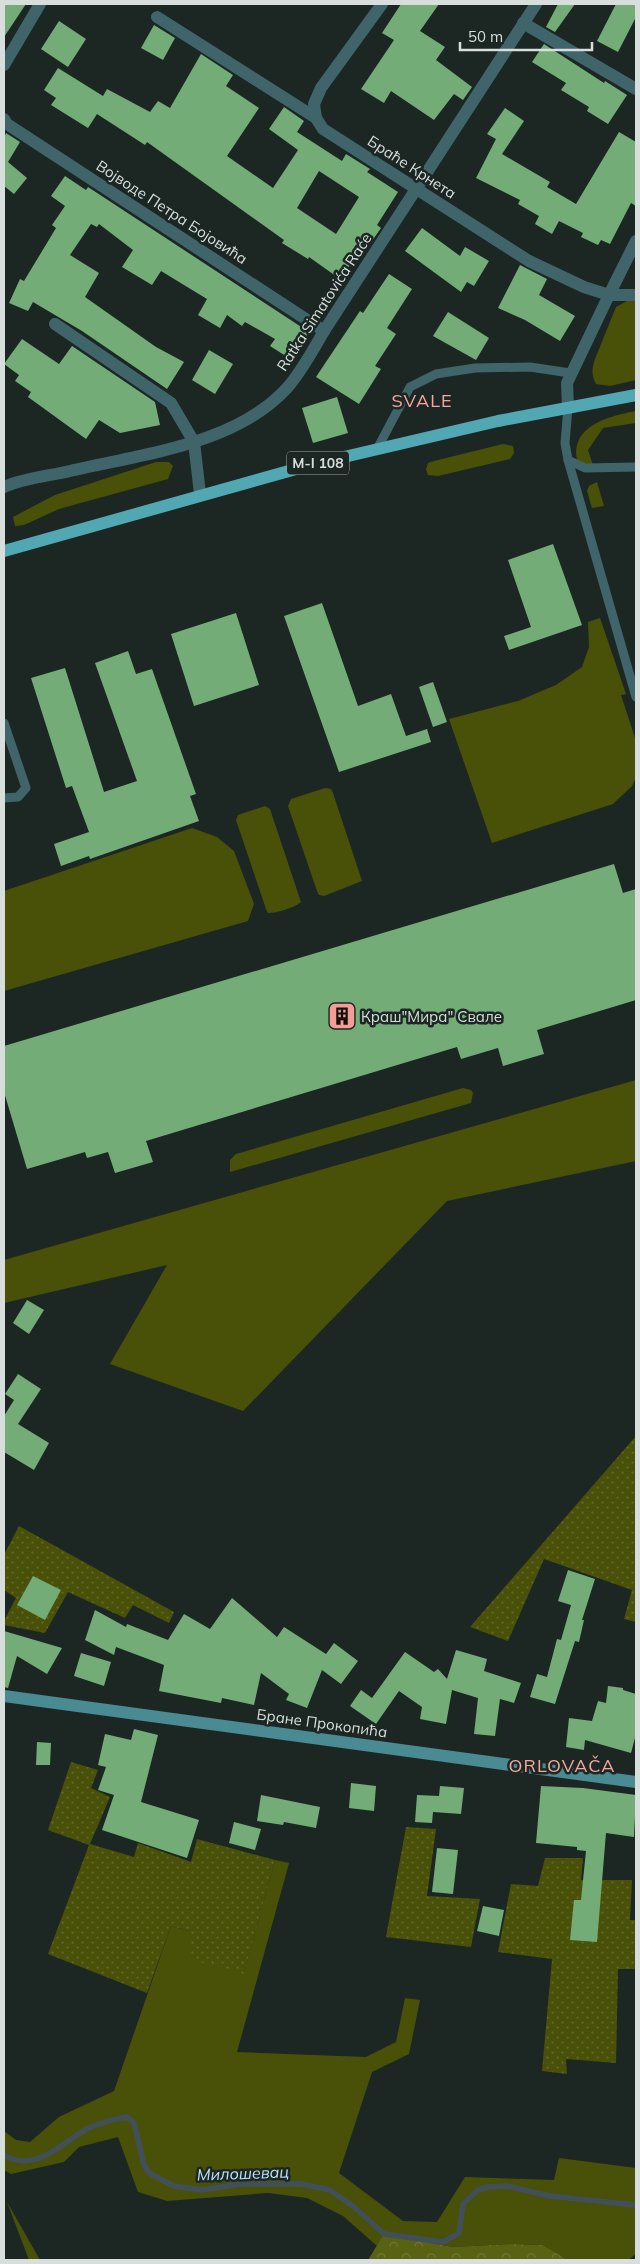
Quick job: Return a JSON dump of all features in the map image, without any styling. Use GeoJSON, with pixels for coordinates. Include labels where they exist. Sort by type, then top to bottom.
{"type":"FeatureCollection","features":[{"type":"Feature","properties":{"kind":"main road","name":"M-I 108"},"geometry":{"type":"LineString","coordinates":[[4,551],[200,494],[377,449],[498,421],[636,394]]}},
{"type":"Feature","properties":{"kind":"street"},"geometry":{"type":"LineString","coordinates":[[4,64],[40,4]]}},
{"type":"Feature","properties":{"kind":"street"},"geometry":{"type":"LineString","coordinates":[[316,118],[314,104],[321,88],[382,4]]}},
{"type":"Feature","properties":{"kind":"street","name":"Ratka Simatovića Raće"},"geometry":{"type":"LineString","coordinates":[[4,487],[194,442],[225,431],[258,412],[285,389],[302,369],[324,331],[536,4]]}},
{"type":"Feature","properties":{"kind":"street","name":"Браће Крнета"},"geometry":{"type":"LineString","coordinates":[[157,17],[316,118],[323,129],[529,261],[584,287],[608,295],[636,295]]}},
{"type":"Feature","properties":{"kind":"street"},"geometry":{"type":"LineString","coordinates":[[523,23],[636,89]]}},
{"type":"Feature","properties":{"kind":"street","name":"Војводе Петра Бојовића"},"geometry":{"type":"LineString","coordinates":[[4,119],[7,124],[324,331]]}},
{"type":"Feature","properties":{"kind":"street"},"geometry":{"type":"LineString","coordinates":[[568,408],[567,383],[570,374],[636,241]]}},
{"type":"Feature","properties":{"kind":"street"},"geometry":{"type":"LineString","coordinates":[[55,324],[171,403],[194,442],[200,494]]}},
{"type":"Feature","properties":{"kind":"street","name":"Бране Прокопића"},"geometry":{"type":"LineString","coordinates":[[4,1696],[636,1782]]}},
{"type":"Feature","properties":{"kind":"lane"},"geometry":{"type":"LineString","coordinates":[[377,449],[410,387],[436,374],[474,368],[530,367],[570,374]]}},
{"type":"Feature","properties":{"kind":"lane"},"geometry":{"type":"LineString","coordinates":[[568,408],[565,444],[568,460],[635,687],[636,697]]}},
{"type":"Feature","properties":{"kind":"lane"},"geometry":{"type":"LineString","coordinates":[[568,460],[585,468],[636,468]]}},
{"type":"Feature","properties":{"kind":"lane"},"geometry":{"type":"LineString","coordinates":[[4,723],[26,788],[18,797],[4,798]]}},
{"type":"Feature","properties":{"kind":"green space"},"geometry":{"type":"Polygon","coordinates":[[[627,301],[636,301],[636,380],[610,386],[596,384],[592,372],[595,359],[616,307],[627,301]]]}},
{"type":"Feature","properties":{"kind":"green space"},"geometry":{"type":"Polygon","coordinates":[[[636,411],[636,423],[603,428],[588,450],[593,465],[579,466],[576,453],[578,442],[584,433],[602,420],[636,411]]]}},
{"type":"Feature","properties":{"kind":"green space"},"geometry":{"type":"Polygon","coordinates":[[[503,444],[513,446],[514,453],[510,459],[438,476],[428,475],[426,469],[428,463],[503,444]]]}},
{"type":"Feature","properties":{"kind":"green space"},"geometry":{"type":"Polygon","coordinates":[[[156,462],[169,462],[173,466],[168,479],[59,509],[24,525],[15,526],[13,517],[55,495],[156,462]]]}},
{"type":"Feature","properties":{"kind":"green space"},"geometry":{"type":"Polygon","coordinates":[[[597,482],[604,506],[592,508],[587,491],[589,486],[597,482]]]}},
{"type":"Feature","properties":{"kind":"green space"},"geometry":{"type":"Polygon","coordinates":[[[600,618],[626,694],[621,695],[636,741],[636,777],[632,786],[613,804],[492,843],[449,719],[518,701],[556,685],[582,667],[589,647],[588,622],[600,618]]]}},
{"type":"Feature","properties":{"kind":"green space"},"geometry":{"type":"Polygon","coordinates":[[[325,788],[331,789],[333,793],[362,881],[324,896],[319,895],[317,891],[288,806],[291,799],[325,788]]]}},
{"type":"Feature","properties":{"kind":"green space"},"geometry":{"type":"Polygon","coordinates":[[[265,806],[270,809],[301,902],[285,910],[268,913],[236,820],[238,815],[265,806]]]}},
{"type":"Feature","properties":{"kind":"green space"},"geometry":{"type":"Polygon","coordinates":[[[192,828],[217,837],[234,851],[254,904],[248,921],[4,991],[4,891],[192,828]]]}},
{"type":"Feature","properties":{"kind":"green space"},"geometry":{"type":"Polygon","coordinates":[[[636,1080],[636,1161],[447,1201],[243,1411],[110,1364],[167,1265],[4,1303],[4,1260],[636,1080]]]}},
{"type":"Feature","properties":{"kind":"green space"},"geometry":{"type":"Polygon","coordinates":[[[463,1088],[471,1090],[473,1093],[471,1103],[230,1172],[230,1160],[236,1154],[463,1088]]]}},
{"type":"Feature","properties":{"kind":"green space"},"geometry":{"type":"Polygon","coordinates":[[[636,1436],[636,1622],[624,1619],[632,1590],[544,1559],[508,1641],[470,1627],[636,1436]]]}},
{"type":"Feature","properties":{"kind":"green space"},"geometry":{"type":"Polygon","coordinates":[[[19,1526],[174,1612],[169,1623],[133,1605],[125,1618],[68,1592],[45,1633],[4,1625],[4,1621],[16,1598],[4,1590],[4,1555],[19,1526]]]}},
{"type":"Feature","properties":{"kind":"green space"},"geometry":{"type":"Polygon","coordinates":[[[71,1762],[98,1770],[91,1788],[110,1797],[90,1844],[134,1857],[138,1843],[191,1862],[197,1839],[275,1860],[244,1974],[189,1959],[189,1931],[171,1926],[147,1993],[48,1954],[89,1845],[48,1830],[71,1762]]]}},
{"type":"Feature","properties":{"kind":"green space"},"geometry":{"type":"Polygon","coordinates":[[[406,1827],[436,1829],[427,1896],[480,1899],[471,1947],[386,1937],[406,1827]]]}},
{"type":"Feature","properties":{"kind":"green space"},"geometry":{"type":"Polygon","coordinates":[[[545,1858],[583,1858],[581,1880],[632,1880],[630,1920],[636,1920],[636,1969],[618,1969],[616,2063],[566,2059],[567,2074],[542,2071],[552,1959],[498,1952],[511,1884],[538,1886],[545,1858]]]}},
{"type":"Feature","properties":{"kind":"green space"},"geometry":{"type":"Polygon","coordinates":[[[275,1860],[289,1863],[237,2052],[366,2057],[396,2042],[405,1998],[420,2000],[409,2054],[372,2072],[339,2173],[403,2221],[437,2222],[465,2177],[554,2180],[559,2158],[636,2168],[636,2254],[628,2260],[568,2260],[543,2245],[512,2244],[453,2247],[385,2234],[377,2246],[343,2216],[307,2198],[268,2193],[167,2201],[138,2192],[118,2137],[79,2147],[64,2162],[11,2174],[4,2170],[4,2131],[16,2140],[30,2142],[59,2117],[114,2091],[171,1926],[189,1931],[244,1973],[275,1860]]]}},
{"type":"Feature","properties":{"kind":"green space"},"geometry":{"type":"Polygon","coordinates":[[[7,2202],[40,2260],[29,2260],[7,2202]]]}},
{"type":"Feature","properties":{"kind":"green space"},"geometry":{"type":"Polygon","coordinates":[[[384,2234],[453,2247],[512,2244],[543,2245],[568,2260],[368,2260],[384,2234]]]}},
{"type":"Feature","properties":{"kind":"building"},"geometry":{"type":"Polygon","coordinates":[[[4,4],[26,4],[4,37],[4,4]]]}},
{"type":"Feature","properties":{"kind":"building"},"geometry":{"type":"Polygon","coordinates":[[[401,4],[439,4],[420,31],[445,47],[436,60],[472,87],[463,100],[454,94],[434,120],[391,91],[384,103],[361,89],[394,40],[382,33],[401,4]]]}},
{"type":"Feature","properties":{"kind":"building"},"geometry":{"type":"Polygon","coordinates":[[[558,4],[575,4],[555,32],[546,27],[558,4]]]}},
{"type":"Feature","properties":{"kind":"building"},"geometry":{"type":"Polygon","coordinates":[[[616,4],[636,4],[636,17],[618,52],[597,41],[616,4]]]}},
{"type":"Feature","properties":{"kind":"building"},"geometry":{"type":"Polygon","coordinates":[[[59,21],[86,39],[68,67],[41,49],[59,21]]]}},
{"type":"Feature","properties":{"kind":"building"},"geometry":{"type":"Polygon","coordinates":[[[154,25],[175,38],[163,60],[141,48],[154,25]]]}},
{"type":"Feature","properties":{"kind":"building"},"geometry":{"type":"Polygon","coordinates":[[[544,44],[604,83],[605,81],[627,95],[608,124],[587,111],[589,107],[561,90],[566,83],[532,62],[544,44]]]}},
{"type":"Feature","properties":{"kind":"building"},"geometry":{"type":"Polygon","coordinates":[[[201,54],[233,75],[226,86],[259,108],[227,156],[273,188],[298,150],[269,129],[284,107],[304,121],[297,132],[342,161],[346,154],[370,169],[367,172],[398,192],[377,225],[381,228],[372,241],[369,239],[340,279],[309,257],[308,259],[282,243],[284,240],[147,142],[145,145],[97,114],[88,128],[51,105],[56,98],[44,90],[58,68],[103,96],[107,89],[150,112],[158,101],[170,108],[201,54]],[[319,171],[297,208],[336,234],[359,197],[319,171]]]}},
{"type":"Feature","properties":{"kind":"building"},"geometry":{"type":"Polygon","coordinates":[[[505,108],[524,121],[502,154],[550,182],[547,187],[576,204],[619,132],[636,142],[636,206],[631,203],[610,244],[601,240],[598,245],[581,237],[583,233],[559,221],[552,234],[535,224],[539,216],[518,204],[520,200],[476,178],[496,139],[487,134],[505,108]]]}},
{"type":"Feature","properties":{"kind":"building"},"geometry":{"type":"Polygon","coordinates":[[[6,133],[20,142],[8,162],[27,178],[14,194],[4,186],[4,138],[6,133]]]}},
{"type":"Feature","properties":{"kind":"building"},"geometry":{"type":"Polygon","coordinates":[[[65,176],[86,190],[88,187],[309,332],[292,360],[270,346],[275,339],[245,322],[242,326],[227,315],[220,328],[198,315],[207,299],[161,271],[152,285],[122,267],[133,250],[99,224],[97,227],[91,224],[70,255],[99,273],[85,297],[156,347],[184,362],[167,389],[82,331],[33,302],[28,311],[9,303],[20,279],[24,281],[56,228],[52,225],[65,206],[51,196],[65,176]]]}},
{"type":"Feature","properties":{"kind":"building"},"geometry":{"type":"Polygon","coordinates":[[[422,228],[460,256],[465,247],[489,261],[474,286],[467,282],[461,292],[405,251],[422,228]]]}},
{"type":"Feature","properties":{"kind":"building"},"geometry":{"type":"Polygon","coordinates":[[[520,265],[547,279],[539,295],[575,316],[560,341],[525,320],[498,308],[520,265]]]}},
{"type":"Feature","properties":{"kind":"building"},"geometry":{"type":"Polygon","coordinates":[[[389,274],[412,289],[387,328],[396,334],[375,366],[381,369],[359,404],[316,377],[360,311],[363,313],[389,274]]]}},
{"type":"Feature","properties":{"kind":"building"},"geometry":{"type":"Polygon","coordinates":[[[448,312],[489,338],[476,360],[433,336],[448,312]]]}},
{"type":"Feature","properties":{"kind":"building"},"geometry":{"type":"Polygon","coordinates":[[[22,339],[59,364],[72,346],[155,402],[160,425],[120,433],[99,420],[86,439],[28,397],[31,392],[15,381],[19,375],[4,364],[22,339]]]}},
{"type":"Feature","properties":{"kind":"building"},"geometry":{"type":"Polygon","coordinates":[[[209,350],[233,364],[215,394],[192,380],[209,350]]]}},
{"type":"Feature","properties":{"kind":"building"},"geometry":{"type":"Polygon","coordinates":[[[337,397],[348,433],[313,443],[302,408],[337,397]]]}},
{"type":"Feature","properties":{"kind":"building"},"geometry":{"type":"Polygon","coordinates":[[[553,544],[582,625],[509,650],[504,636],[531,627],[508,560],[553,544]]]}},
{"type":"Feature","properties":{"kind":"building"},"geometry":{"type":"Polygon","coordinates":[[[322,603],[358,706],[391,694],[406,736],[427,729],[431,742],[339,772],[284,616],[322,603]]]}},
{"type":"Feature","properties":{"kind":"building"},"geometry":{"type":"Polygon","coordinates":[[[236,613],[259,685],[194,706],[171,634],[236,613]]]}},
{"type":"Feature","properties":{"kind":"building"},"geometry":{"type":"Polygon","coordinates":[[[128,651],[136,674],[152,669],[196,794],[190,796],[199,821],[90,859],[89,856],[61,866],[54,844],[89,832],[72,786],[66,788],[31,678],[65,668],[104,792],[137,781],[95,663],[128,651]]]}},
{"type":"Feature","properties":{"kind":"building"},"geometry":{"type":"Polygon","coordinates":[[[433,682],[447,722],[433,727],[419,687],[433,682]]]}},
{"type":"Feature","properties":{"kind":"building","name":"Краш\"Мира\" Свале"},"geometry":{"type":"Polygon","coordinates":[[[614,864],[623,893],[636,889],[636,1000],[537,1030],[544,1054],[503,1066],[498,1048],[461,1059],[457,1047],[146,1141],[153,1162],[115,1173],[108,1152],[87,1158],[85,1152],[27,1169],[4,1092],[4,1046],[614,864]]]}},
{"type":"Feature","properties":{"kind":"building"},"geometry":{"type":"Polygon","coordinates":[[[27,1300],[44,1310],[29,1334],[13,1323],[27,1300]]]}},
{"type":"Feature","properties":{"kind":"building"},"geometry":{"type":"Polygon","coordinates":[[[18,1374],[41,1389],[18,1424],[49,1443],[34,1470],[4,1452],[4,1416],[14,1400],[5,1394],[18,1374]]]}},
{"type":"Feature","properties":{"kind":"building"},"geometry":{"type":"Polygon","coordinates":[[[568,1570],[595,1579],[582,1620],[584,1620],[579,1642],[575,1641],[555,1704],[530,1697],[537,1674],[547,1677],[557,1639],[561,1640],[571,1605],[558,1601],[568,1570]]]}},
{"type":"Feature","properties":{"kind":"building"},"geometry":{"type":"Polygon","coordinates":[[[33,1576],[61,1590],[45,1620],[17,1605],[33,1576]]]}},
{"type":"Feature","properties":{"kind":"building"},"geometry":{"type":"Polygon","coordinates":[[[232,1598],[277,1637],[284,1627],[326,1654],[334,1643],[358,1661],[341,1684],[322,1670],[307,1708],[286,1700],[289,1694],[261,1673],[254,1705],[222,1698],[221,1703],[159,1691],[164,1665],[116,1647],[114,1655],[85,1640],[95,1610],[126,1627],[127,1624],[168,1640],[184,1614],[210,1629],[232,1598]]]}},
{"type":"Feature","properties":{"kind":"building"},"geometry":{"type":"Polygon","coordinates":[[[4,1631],[62,1648],[47,1674],[17,1656],[8,1688],[4,1687],[4,1631]]]}},
{"type":"Feature","properties":{"kind":"building"},"geometry":{"type":"Polygon","coordinates":[[[456,1650],[487,1659],[484,1671],[521,1683],[514,1703],[500,1699],[495,1736],[474,1734],[478,1698],[452,1690],[446,1724],[420,1719],[422,1707],[399,1691],[376,1724],[350,1706],[361,1690],[372,1698],[405,1652],[434,1672],[438,1669],[447,1679],[456,1650]]]}},
{"type":"Feature","properties":{"kind":"building"},"geometry":{"type":"Polygon","coordinates":[[[81,1653],[111,1662],[104,1686],[74,1676],[81,1653]]]}},
{"type":"Feature","properties":{"kind":"building"},"geometry":{"type":"Polygon","coordinates":[[[608,1686],[623,1688],[623,1690],[636,1694],[636,1734],[631,1753],[585,1740],[584,1750],[566,1747],[569,1718],[592,1721],[598,1701],[606,1703],[608,1686]]]}},
{"type":"Feature","properties":{"kind":"building"},"geometry":{"type":"Polygon","coordinates":[[[134,1729],[158,1735],[141,1802],[199,1820],[187,1858],[102,1830],[114,1795],[98,1790],[106,1767],[98,1765],[105,1734],[131,1740],[134,1729]]]}},
{"type":"Feature","properties":{"kind":"building"},"geometry":{"type":"Polygon","coordinates":[[[37,1742],[51,1743],[50,1765],[36,1765],[37,1742]]]}},
{"type":"Feature","properties":{"kind":"building"},"geometry":{"type":"Polygon","coordinates":[[[351,1783],[376,1786],[374,1811],[349,1808],[351,1783]]]}},
{"type":"Feature","properties":{"kind":"building"},"geometry":{"type":"Polygon","coordinates":[[[440,1786],[464,1788],[461,1814],[433,1812],[432,1823],[415,1822],[417,1795],[439,1796],[440,1786]]]}},
{"type":"Feature","properties":{"kind":"building"},"geometry":{"type":"Polygon","coordinates":[[[541,1786],[583,1788],[636,1795],[634,1837],[606,1833],[597,1942],[570,1940],[574,1900],[581,1900],[586,1851],[577,1850],[577,1847],[536,1843],[541,1786]]]}},
{"type":"Feature","properties":{"kind":"building"},"geometry":{"type":"Polygon","coordinates":[[[261,1795],[320,1807],[316,1828],[284,1822],[283,1825],[257,1821],[261,1795]]]}},
{"type":"Feature","properties":{"kind":"building"},"geometry":{"type":"Polygon","coordinates":[[[234,1822],[261,1829],[255,1850],[229,1843],[234,1822]]]}},
{"type":"Feature","properties":{"kind":"building"},"geometry":{"type":"Polygon","coordinates":[[[437,1848],[458,1850],[453,1894],[432,1892],[437,1848]]]}},
{"type":"Feature","properties":{"kind":"building"},"geometry":{"type":"Polygon","coordinates":[[[483,1906],[504,1910],[499,1936],[477,1931],[483,1906]]]}},
{"type":"Feature","properties":{"kind":"waterway","name":"Милошевац"},"geometry":{"type":"LineString","coordinates":[[4,2155],[15,2160],[37,2159],[87,2129],[127,2117],[134,2123],[144,2165],[149,2173],[174,2186],[202,2190],[241,2184],[301,2184],[330,2190],[353,2206],[384,2234],[443,2242],[459,2233],[463,2204],[478,2190],[488,2187],[507,2186],[550,2196],[636,2205]]}},
{"type":"Feature","properties":{"kind":"place","name":"Краш\"Мира\" Свале"},"geometry":{"type":"Point","coordinates":[342,1016]}},
{"type":"Feature","properties":{"kind":"district","name":"SVALE"},"geometry":{"type":"Point","coordinates":[422,400]}},
{"type":"Feature","properties":{"kind":"district","name":"ORLOVAČA"},"geometry":{"type":"Point","coordinates":[562,1765]}}]}
